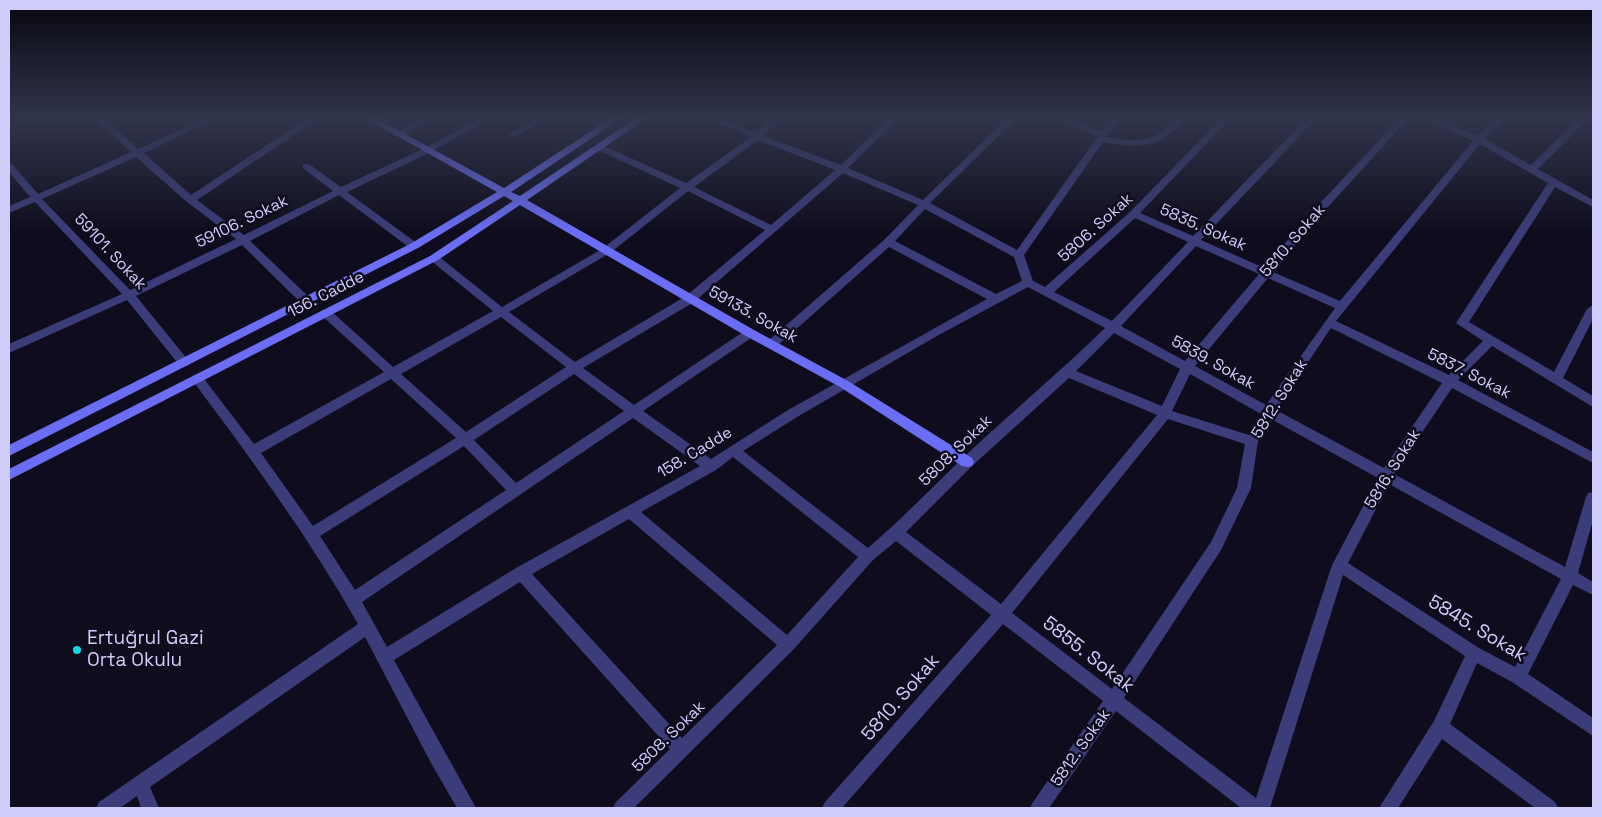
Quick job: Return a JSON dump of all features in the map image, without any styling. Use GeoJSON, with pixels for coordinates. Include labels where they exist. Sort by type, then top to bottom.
{"type":"FeatureCollection","features":[{"type":"Feature","properties":{"kind":"street"},"geometry":{"type":"LineString","coordinates":[[9,210],[133,156]]}},
{"type":"Feature","properties":{"kind":"street"},"geometry":{"type":"LineString","coordinates":[[140,156],[191,200],[243,240],[306,301]]}},
{"type":"Feature","properties":{"kind":"street"},"geometry":{"type":"LineString","coordinates":[[191,200],[257,156]]}},
{"type":"Feature","properties":{"kind":"street","name":"59106. Sokak"},"geometry":{"type":"LineString","coordinates":[[9,349],[129,295],[415,156]]}},
{"type":"Feature","properties":{"kind":"street","name":"59133. Sokak"},"geometry":{"type":"LineString","coordinates":[[439,156],[521,201],[750,333],[844,384],[967,462]]}},
{"type":"Feature","properties":{"kind":"street","name":"156. Cadde"},"geometry":{"type":"LineString","coordinates":[[9,451],[414,246],[559,156]]}},
{"type":"Feature","properties":{"kind":"street","name":"156. Cadde"},"geometry":{"type":"LineString","coordinates":[[9,476],[434,258],[589,156]]}},
{"type":"Feature","properties":{"kind":"street"},"geometry":{"type":"LineString","coordinates":[[619,156],[687,187],[771,229]]}},
{"type":"Feature","properties":{"kind":"street"},"geometry":{"type":"LineString","coordinates":[[253,451],[606,251],[687,187],[730,156]]}},
{"type":"Feature","properties":{"kind":"street"},"geometry":{"type":"LineString","coordinates":[[809,156],[924,204],[1019,255],[1028,283]]}},
{"type":"Feature","properties":{"kind":"street"},"geometry":{"type":"LineString","coordinates":[[311,534],[465,439],[575,367],[690,299],[856,156]]}},
{"type":"Feature","properties":{"kind":"street"},"geometry":{"type":"LineString","coordinates":[[772,344],[888,242],[974,156]]}},
{"type":"Feature","properties":{"kind":"street"},"geometry":{"type":"LineString","coordinates":[[1019,255],[1089,156]]}},
{"type":"Feature","properties":{"kind":"street","name":"5806. Sokak"},"geometry":{"type":"LineString","coordinates":[[1046,293],[1134,214],[1189,156]]}},
{"type":"Feature","properties":{"kind":"street","name":"5808. Sokak"},"geometry":{"type":"LineString","coordinates":[[622,808],[788,645],[868,556],[896,533],[967,462],[1066,372],[1112,327],[1275,156]]}},
{"type":"Feature","properties":{"kind":"street","name":"5810. Sokak"},"geometry":{"type":"LineString","coordinates":[[831,808],[1002,614],[1165,413],[1187,367],[1312,218],[1370,156]]}},
{"type":"Feature","properties":{"kind":"street","name":"5812. Sokak"},"geometry":{"type":"LineString","coordinates":[[1039,808],[1216,546],[1244,488],[1252,441],[1268,412],[1341,306],[1466,156]]}},
{"type":"Feature","properties":{"kind":"street"},"geometry":{"type":"LineString","coordinates":[[1509,156],[1589,202],[1593,190]]}},
{"type":"Feature","properties":{"kind":"street"},"geometry":{"type":"LineString","coordinates":[[1533,169],[1546,156]]}},
{"type":"Feature","properties":{"kind":"street","name":"59101. Sokak"},"geometry":{"type":"LineString","coordinates":[[9,166],[37,199],[129,295],[184,363]]}},
{"type":"Feature","properties":{"kind":"street"},"geometry":{"type":"LineString","coordinates":[[306,166],[414,246]]}},
{"type":"Feature","properties":{"kind":"street"},"geometry":{"type":"LineString","coordinates":[[1554,181],[1462,323],[1593,402]]}},
{"type":"Feature","properties":{"kind":"street","name":"5835. Sokak"},"geometry":{"type":"LineString","coordinates":[[1134,214],[1341,306]]}},
{"type":"Feature","properties":{"kind":"street"},"geometry":{"type":"LineString","coordinates":[[888,242],[995,298]]}},
{"type":"Feature","properties":{"kind":"street"},"geometry":{"type":"LineString","coordinates":[[434,258],[500,312],[633,411],[711,466]]}},
{"type":"Feature","properties":{"kind":"street","name":"5839. Sokak"},"geometry":{"type":"LineString","coordinates":[[1028,283],[1187,367],[1593,589]]}},
{"type":"Feature","properties":{"kind":"street","name":"158. Cadde"},"geometry":{"type":"LineString","coordinates":[[384,658],[521,573],[711,466],[733,450],[844,384],[995,298],[1028,283]]}},
{"type":"Feature","properties":{"kind":"street"},"geometry":{"type":"LineString","coordinates":[[1556,379],[1593,309]]}},
{"type":"Feature","properties":{"kind":"street"},"geometry":{"type":"LineString","coordinates":[[326,313],[465,439],[516,491]]}},
{"type":"Feature","properties":{"kind":"street","name":"5837. Sokak"},"geometry":{"type":"LineString","coordinates":[[1329,322],[1450,381],[1593,458]]}},
{"type":"Feature","properties":{"kind":"street"},"geometry":{"type":"LineString","coordinates":[[352,600],[750,333]]}},
{"type":"Feature","properties":{"kind":"street","name":"5816. Sokak"},"geometry":{"type":"LineString","coordinates":[[1261,808],[1338,564],[1386,476],[1450,381],[1491,340]]}},
{"type":"Feature","properties":{"kind":"street"},"geometry":{"type":"LineString","coordinates":[[184,363],[253,451],[311,534],[352,600],[442,769],[467,808]]}},
{"type":"Feature","properties":{"kind":"street"},"geometry":{"type":"LineString","coordinates":[[1066,372],[1165,413],[1252,441]]}},
{"type":"Feature","properties":{"kind":"street"},"geometry":{"type":"LineString","coordinates":[[733,450],[868,556]]}},
{"type":"Feature","properties":{"kind":"street"},"geometry":{"type":"LineString","coordinates":[[1518,677],[1570,576],[1593,497]]}},
{"type":"Feature","properties":{"kind":"street"},"geometry":{"type":"LineString","coordinates":[[630,511],[788,645]]}},
{"type":"Feature","properties":{"kind":"street","name":"5855. Sokak"},"geometry":{"type":"LineString","coordinates":[[896,533],[1255,808]]}},
{"type":"Feature","properties":{"kind":"street","name":"5845. Sokak"},"geometry":{"type":"LineString","coordinates":[[1338,564],[1474,653],[1518,677],[1593,728]]}},
{"type":"Feature","properties":{"kind":"street"},"geometry":{"type":"LineString","coordinates":[[521,573],[682,750]]}},
{"type":"Feature","properties":{"kind":"street"},"geometry":{"type":"LineString","coordinates":[[105,808],[367,627]]}},
{"type":"Feature","properties":{"kind":"street"},"geometry":{"type":"LineString","coordinates":[[1388,808],[1440,727],[1474,653]]}},
{"type":"Feature","properties":{"kind":"street"},"geometry":{"type":"LineString","coordinates":[[1440,727],[1549,808]]}},
{"type":"Feature","properties":{"kind":"street"},"geometry":{"type":"LineString","coordinates":[[140,784],[150,808]]}},
{"type":"Feature","properties":{"kind":"place","name":"Ertuğrul Gazi Orta Okulu"},"geometry":{"type":"Point","coordinates":[77,650]}}]}
